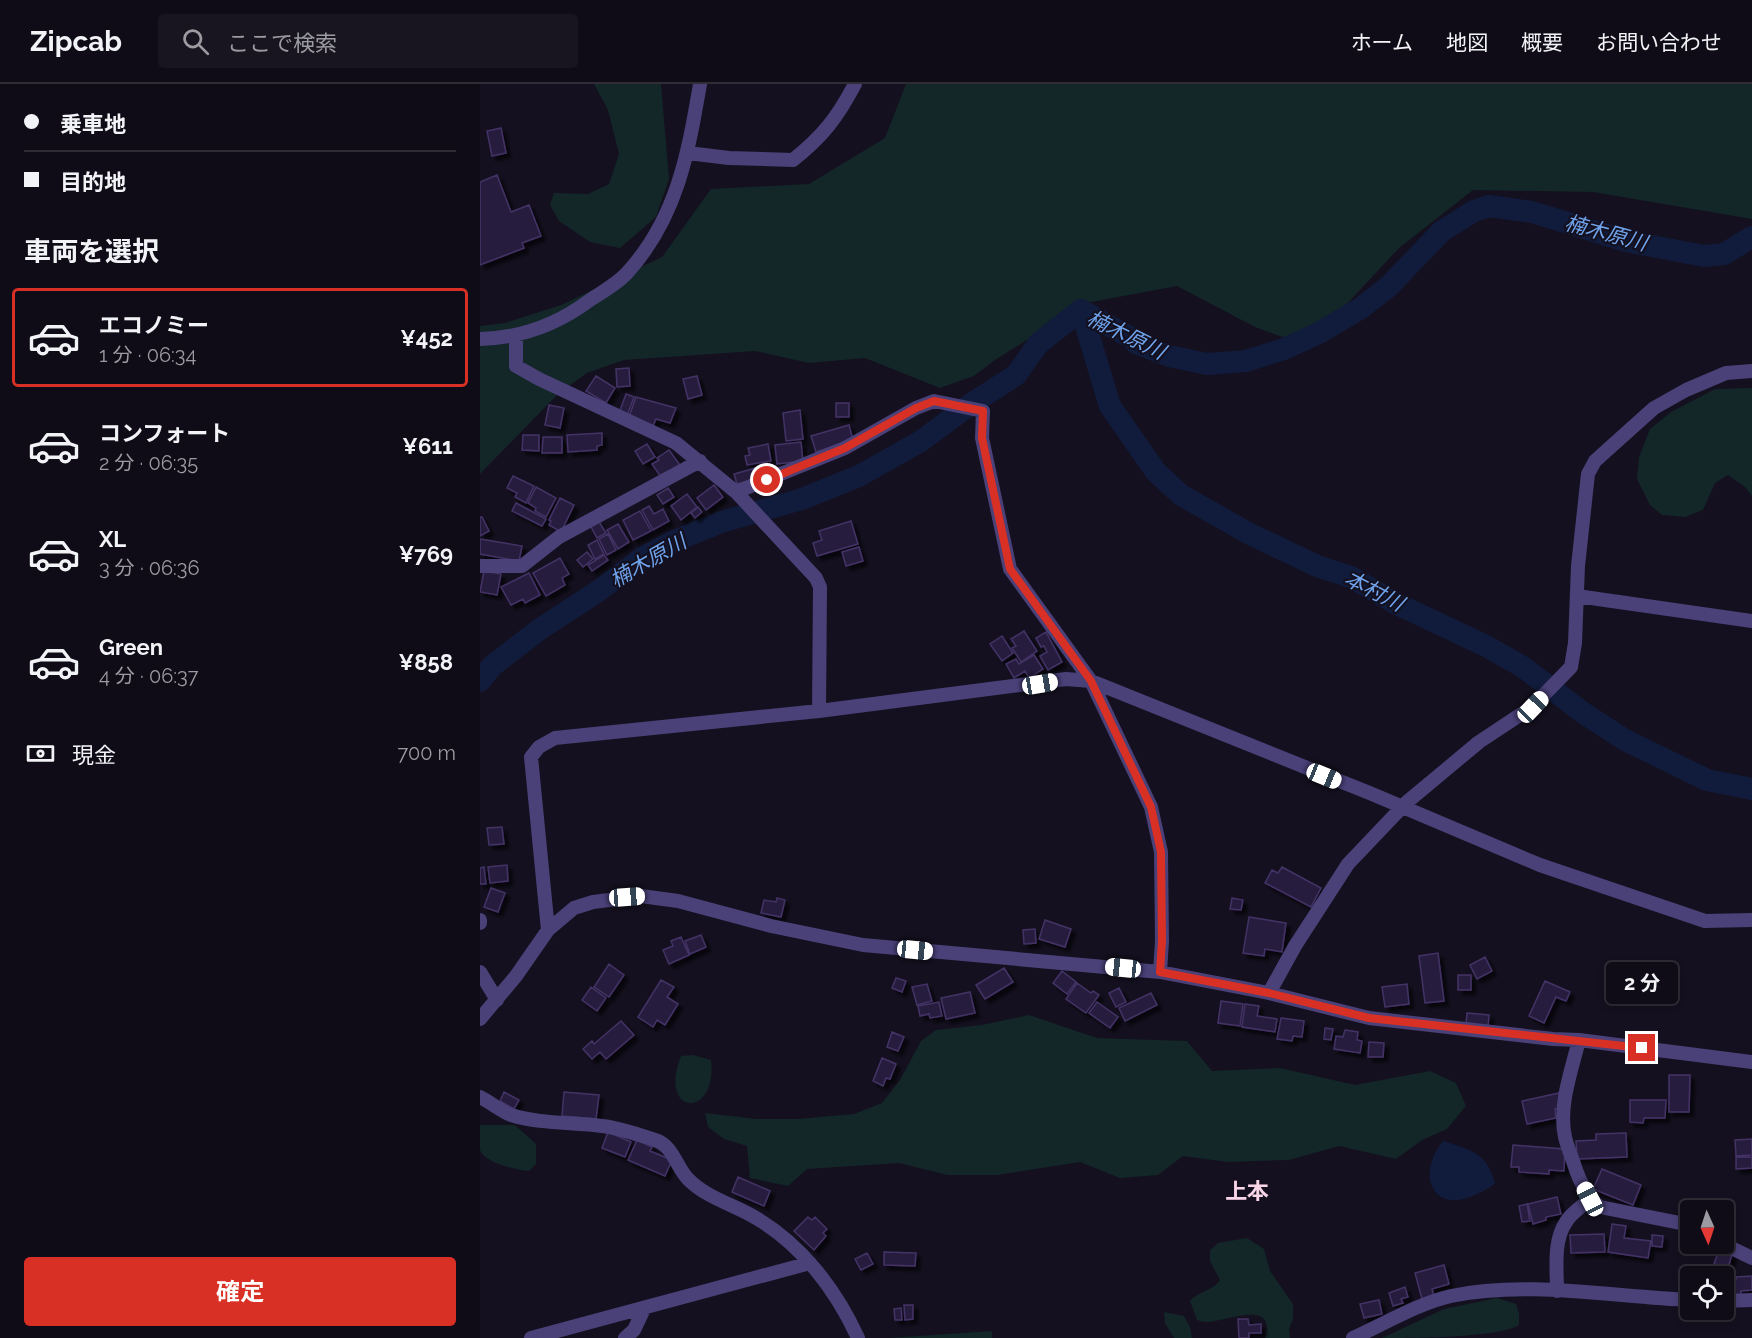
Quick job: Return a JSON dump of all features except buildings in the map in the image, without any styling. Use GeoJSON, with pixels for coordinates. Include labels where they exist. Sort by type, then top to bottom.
{"type":"FeatureCollection","features":[{"type":"Feature","properties":{"kind":"street"},"geometry":{"type":"LineString","coordinates":[[480,339],[516,336],[546,325],[577,310],[626,274],[661,228],[674,197],[688,153],[700,84]]}},
{"type":"Feature","properties":{"kind":"street"},"geometry":{"type":"LineString","coordinates":[[688,153],[729,158],[793,160],[818,141],[842,108],[855,84]]}},
{"type":"Feature","properties":{"kind":"street"},"geometry":{"type":"LineString","coordinates":[[516,336],[516,366],[676,443],[740,496],[816,578],[820,586],[819,711]]}},
{"type":"Feature","properties":{"kind":"street"},"geometry":{"type":"LineString","coordinates":[[1269,993],[1295,946],[1348,864],[1401,807],[1479,742],[1533,707],[1571,667],[1578,566],[1588,474],[1595,461],[1654,408],[1686,390],[1726,373],[1752,371]]}},
{"type":"Feature","properties":{"kind":"street"},"geometry":{"type":"LineString","coordinates":[[740,496],[845,448],[916,408],[934,401],[983,411],[982,438],[1010,569],[1091,681],[1151,807],[1161,852],[1160,972]]}},
{"type":"Feature","properties":{"kind":"street"},"geometry":{"type":"LineString","coordinates":[[480,566],[522,566],[559,537],[700,461]]}},
{"type":"Feature","properties":{"kind":"street"},"geometry":{"type":"LineString","coordinates":[[1577,596],[1752,621]]}},
{"type":"Feature","properties":{"kind":"street"},"geometry":{"type":"LineString","coordinates":[[548,930],[531,758],[539,747],[555,738],[819,711],[1066,679],[1091,681],[1540,865],[1705,921],[1752,920]]}},
{"type":"Feature","properties":{"kind":"street"},"geometry":{"type":"LineString","coordinates":[[480,1019],[497,1000],[548,930],[574,908],[592,902],[641,896],[678,901],[771,926],[863,945],[1160,972],[1269,993],[1369,1018],[1579,1040],[1752,1062]]}},
{"type":"Feature","properties":{"kind":"street"},"geometry":{"type":"LineString","coordinates":[[480,972],[497,1000]]}},
{"type":"Feature","properties":{"kind":"street"},"geometry":{"type":"LineString","coordinates":[[1579,1040],[1568,1084],[1564,1115],[1565,1135],[1577,1174],[1590,1199],[1600,1207],[1680,1223]]}},
{"type":"Feature","properties":{"kind":"street"},"geometry":{"type":"LineString","coordinates":[[480,1096],[509,1114],[530,1119],[602,1126],[659,1141],[673,1154],[684,1175],[690,1181],[703,1191],[758,1219],[791,1243],[810,1263],[845,1310],[858,1338]]}},
{"type":"Feature","properties":{"kind":"street"},"geometry":{"type":"LineString","coordinates":[[1557,1291],[1560,1235],[1566,1220],[1590,1199]]}},
{"type":"Feature","properties":{"kind":"street"},"geometry":{"type":"LineString","coordinates":[[1734,1249],[1752,1258]]}},
{"type":"Feature","properties":{"kind":"street"},"geometry":{"type":"LineString","coordinates":[[531,1338],[810,1263]]}},
{"type":"Feature","properties":{"kind":"street"},"geometry":{"type":"LineString","coordinates":[[1353,1338],[1449,1297],[1490,1292],[1557,1291],[1680,1298]]}},
{"type":"Feature","properties":{"kind":"street"},"geometry":{"type":"LineString","coordinates":[[1734,1300],[1752,1300]]}},
{"type":"Feature","properties":{"kind":"street"},"geometry":{"type":"LineString","coordinates":[[625,1338],[634,1330],[644,1309]]}},
{"type":"Feature","properties":{"kind":"green space"},"geometry":{"type":"Polygon","coordinates":[[[594,84],[661,84],[669,179],[656,217],[620,248],[590,242],[559,221],[550,205],[554,193],[588,194],[609,184],[619,154],[608,110],[594,84]]]}},
{"type":"Feature","properties":{"kind":"green space"},"geometry":{"type":"Polygon","coordinates":[[[906,84],[1752,84],[1752,219],[1593,192],[1473,190],[1399,248],[1345,306],[1288,339],[1255,327],[1177,286],[1086,303],[995,360],[974,376],[940,388],[865,358],[809,363],[755,351],[624,360],[587,373],[558,394],[480,474],[480,326],[505,323],[561,305],[662,257],[711,189],[809,184],[885,138],[906,84]]]}},
{"type":"Feature","properties":{"kind":"green space"},"geometry":{"type":"Polygon","coordinates":[[[1752,388],[1752,496],[1745,487],[1728,475],[1715,483],[1703,510],[1685,517],[1662,515],[1650,505],[1637,479],[1639,457],[1650,429],[1671,412],[1715,389],[1752,388]]]}},
{"type":"Feature","properties":{"kind":"green space"},"geometry":{"type":"Polygon","coordinates":[[[1029,1015],[1097,1038],[1187,1041],[1212,1071],[1280,1068],[1355,1085],[1430,1071],[1456,1083],[1466,1106],[1447,1129],[1422,1140],[1396,1159],[1339,1146],[1289,1160],[1228,1162],[1183,1156],[1158,1175],[1120,1178],[1080,1162],[997,1175],[948,1175],[899,1163],[807,1169],[788,1186],[750,1178],[747,1146],[724,1139],[708,1127],[705,1113],[757,1119],[798,1119],[854,1114],[882,1103],[900,1080],[921,1041],[936,1030],[982,1025],[1029,1015]]]}},
{"type":"Feature","properties":{"kind":"green space"},"geometry":{"type":"Polygon","coordinates":[[[693,1055],[711,1060],[711,1079],[706,1093],[698,1101],[690,1103],[682,1100],[677,1091],[676,1076],[681,1056],[693,1055]]]}},
{"type":"Feature","properties":{"kind":"green space"},"geometry":{"type":"Polygon","coordinates":[[[480,1125],[515,1125],[536,1144],[536,1164],[529,1171],[488,1159],[480,1150],[480,1125]]]}},
{"type":"Feature","properties":{"kind":"green space"},"geometry":{"type":"Polygon","coordinates":[[[1247,1238],[1264,1249],[1270,1271],[1293,1304],[1290,1338],[1265,1338],[1267,1326],[1263,1318],[1256,1315],[1207,1322],[1197,1320],[1190,1301],[1220,1280],[1210,1261],[1210,1250],[1218,1243],[1247,1238]]]}},
{"type":"Feature","properties":{"kind":"green space"},"geometry":{"type":"Polygon","coordinates":[[[1497,1298],[1516,1304],[1519,1325],[1493,1333],[1475,1335],[1382,1338],[1444,1309],[1497,1298]]]}},
{"type":"Feature","properties":{"kind":"green space"},"geometry":{"type":"Polygon","coordinates":[[[1164,1312],[1184,1316],[1190,1327],[1192,1338],[1174,1338],[1165,1323],[1164,1312]]]}},
{"type":"Feature","properties":{"kind":"green space"},"geometry":{"type":"Polygon","coordinates":[[[992,1331],[992,1338],[889,1338],[992,1331]]]}},
{"type":"Feature","properties":{"kind":"water"},"geometry":{"type":"Polygon","coordinates":[[[1443,1141],[1469,1150],[1482,1158],[1492,1173],[1495,1183],[1463,1199],[1450,1200],[1440,1196],[1433,1189],[1430,1167],[1443,1141]]]}},
{"type":"Feature","properties":{"kind":"waterway","name":"楠木原川"},"geometry":{"type":"LineString","coordinates":[[1081,310],[1135,340],[1136,343],[1169,356],[1207,364],[1246,361],[1284,349],[1319,333],[1361,308],[1388,287],[1442,231],[1474,211],[1489,206],[1532,212],[1626,241],[1704,256],[1724,254],[1752,237]]}},
{"type":"Feature","properties":{"kind":"waterway","name":"本村川"},"geometry":{"type":"LineString","coordinates":[[1081,310],[1110,406],[1156,472],[1181,495],[1248,533],[1317,566],[1351,577],[1395,603],[1486,646],[1523,667],[1582,712],[1625,740],[1707,780],[1752,789]]}},
{"type":"Feature","properties":{"kind":"waterway","name":"楠木原川"},"geometry":{"type":"LineString","coordinates":[[480,681],[492,666],[540,629],[597,592],[642,558],[672,542],[721,522],[802,499],[859,476],[921,441],[971,404],[1016,375],[1038,344],[1081,310]]}},
{"type":"Feature","properties":{"kind":"district","name":"上本"},"geometry":{"type":"Point","coordinates":[1247,1191]}},
{"type":"Feature","properties":{"kind":"route"},"geometry":{"type":"LineString","coordinates":[[767,480],[845,448],[916,408],[934,401],[983,411],[982,438],[1010,569],[1091,681],[1151,807],[1161,852],[1160,972],[1269,993],[1369,1018],[1642,1048]]}}]}
